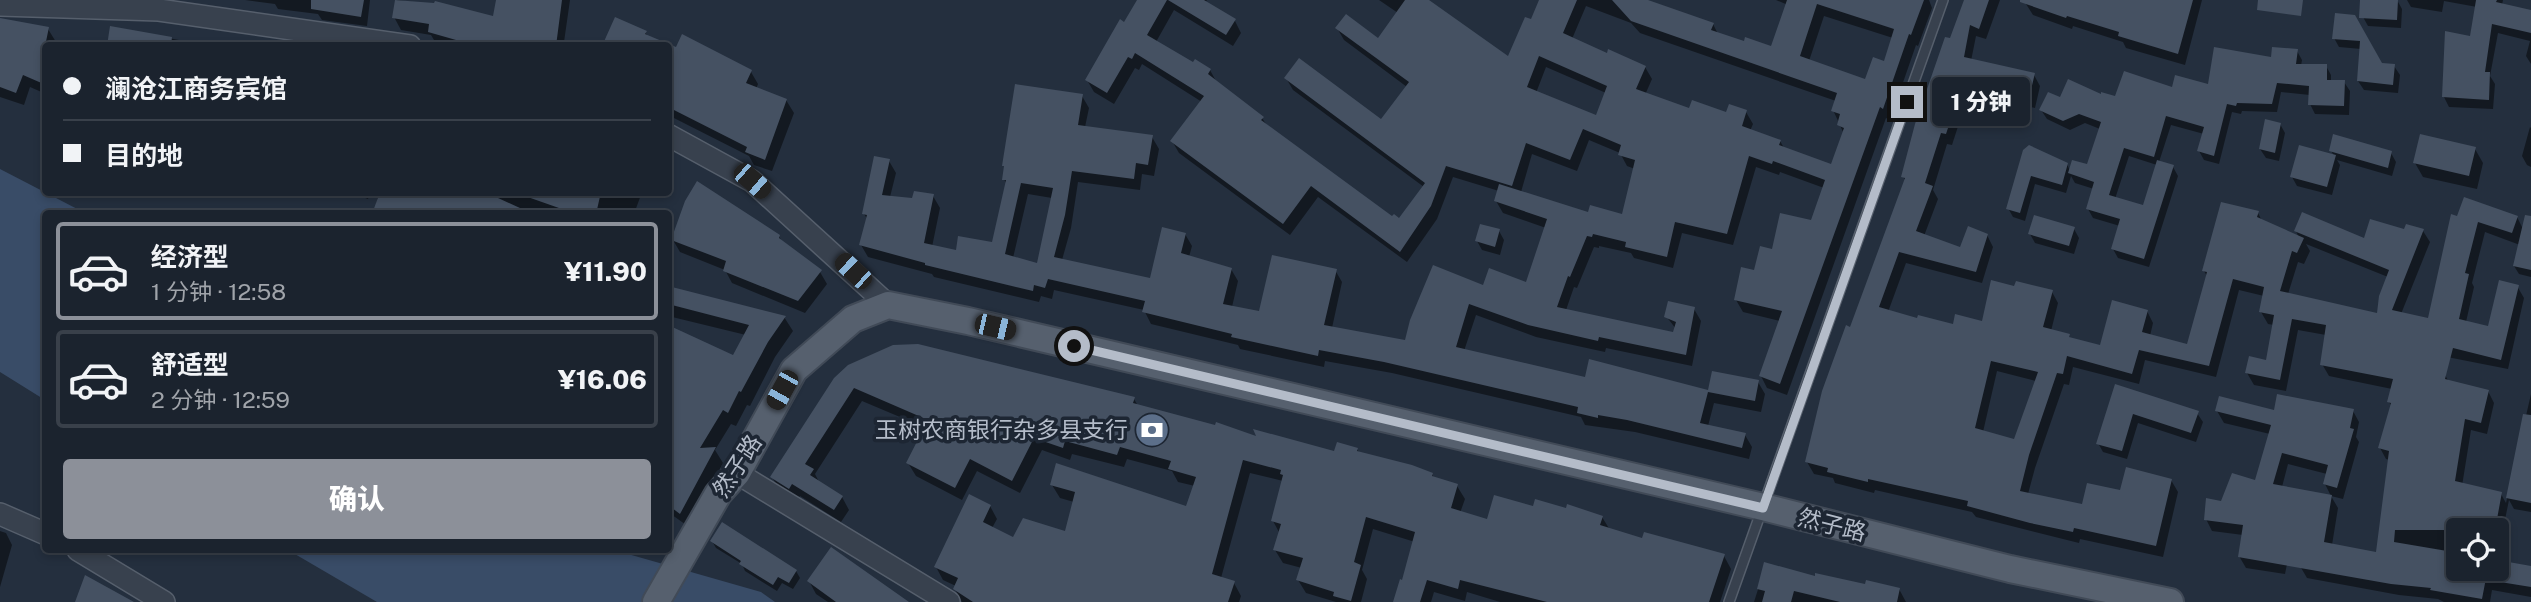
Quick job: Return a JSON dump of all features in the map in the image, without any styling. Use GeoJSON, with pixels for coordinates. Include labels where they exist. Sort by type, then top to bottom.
{"type":"FeatureCollection","features":[{"type":"Feature","properties":{"kind":"main road","name":"然子路"},"geometry":{"type":"LineString","coordinates":[[656,602],[718,494],[737,472],[794,369],[853,319],[888,305],[968,321],[1763,508],[2010,569],[2170,602]]}},
{"type":"Feature","properties":{"kind":"street"},"geometry":{"type":"LineString","coordinates":[[0,5],[159,10],[382,42]]}},
{"type":"Feature","properties":{"kind":"street"},"geometry":{"type":"LineString","coordinates":[[672,137],[752,181],[888,305]]}},
{"type":"Feature","properties":{"kind":"street"},"geometry":{"type":"LineString","coordinates":[[737,472],[949,602]]}},
{"type":"Feature","properties":{"kind":"street"},"geometry":{"type":"LineString","coordinates":[[0,514],[42,532]]}},
{"type":"Feature","properties":{"kind":"street"},"geometry":{"type":"LineString","coordinates":[[83,553],[164,602]]}},
{"type":"Feature","properties":{"kind":"lane"},"geometry":{"type":"LineString","coordinates":[[1729,602],[1943,0]]}},
{"type":"Feature","properties":{"kind":"water"},"geometry":{"type":"Polygon","coordinates":[[[0,169],[42,191],[42,196],[52,196],[79,210],[42,210],[42,398],[0,372],[0,169]]]}},
{"type":"Feature","properties":{"kind":"water"},"geometry":{"type":"Polygon","coordinates":[[[293,553],[624,553],[761,592],[775,602],[377,602],[293,553]]]}},
{"type":"Feature","properties":{"kind":"building"},"geometry":{"type":"Polygon","coordinates":[[[311,0],[364,0],[361,17],[311,9],[311,0]]]}},
{"type":"Feature","properties":{"kind":"building"},"geometry":{"type":"Polygon","coordinates":[[[395,0],[435,1],[493,16],[496,0],[562,0],[557,42],[463,42],[428,32],[429,24],[392,18],[395,0]]]}},
{"type":"Feature","properties":{"kind":"building"},"geometry":{"type":"Polygon","coordinates":[[[1137,0],[1167,0],[1147,35],[1193,62],[1195,59],[1211,69],[1208,74],[1264,117],[1261,120],[1392,216],[1394,214],[1399,218],[1425,183],[1284,78],[1299,58],[1381,119],[1409,82],[1335,28],[1346,14],[1378,38],[1405,0],[1429,0],[1508,56],[1525,17],[1531,19],[1539,0],[1577,0],[1563,33],[1607,53],[1608,49],[1646,66],[1636,89],[1689,108],[1692,100],[1726,112],[1729,104],[1747,110],[1742,126],[1781,140],[1779,145],[1831,164],[1844,128],[1837,125],[1840,114],[1831,111],[1837,93],[1631,21],[1612,0],[1648,0],[1714,23],[1711,30],[1744,41],[1745,37],[1771,46],[1787,0],[1924,0],[1883,109],[1880,107],[1780,384],[1759,376],[1782,311],[1734,300],[1741,267],[1754,270],[1760,246],[1772,249],[1780,213],[1811,220],[1825,180],[1773,161],[1772,164],[1749,156],[1727,234],[1675,222],[1667,257],[1625,247],[1626,242],[1593,234],[1592,237],[1587,236],[1570,277],[1568,276],[1557,307],[1673,332],[1676,322],[1664,317],[1668,301],[1695,307],[1686,355],[1599,337],[1598,341],[1528,325],[1469,304],[1456,347],[1585,377],[1589,359],[1708,390],[1712,371],[1759,380],[1755,401],[1708,392],[1700,423],[1746,433],[1742,448],[1627,420],[1577,413],[1578,407],[1384,362],[1319,350],[1318,356],[1231,337],[1232,334],[1142,312],[1145,301],[1048,279],[1045,288],[1034,285],[1033,291],[925,265],[859,245],[867,215],[862,214],[874,156],[890,159],[882,195],[912,198],[914,191],[934,194],[924,243],[956,250],[958,236],[992,242],[1006,180],[1002,180],[1002,166],[1015,84],[1083,94],[1078,125],[1153,135],[1148,165],[1136,163],[1134,179],[1072,171],[1065,215],[1054,257],[1150,278],[1162,227],[1186,233],[1181,253],[1232,268],[1223,304],[1259,311],[1272,255],[1337,269],[1324,325],[1405,340],[1410,320],[1433,265],[1483,285],[1489,268],[1526,282],[1547,219],[1494,201],[1499,184],[1588,212],[1590,205],[1622,214],[1635,160],[1618,155],[1621,145],[1583,129],[1570,160],[1526,143],[1512,186],[1446,166],[1431,206],[1400,252],[1311,186],[1283,224],[1170,141],[1204,96],[1135,53],[1132,59],[1128,57],[1107,93],[1085,80],[1120,19],[1124,22],[1137,0]],[[1817,4],[1800,56],[1865,79],[1873,57],[1884,61],[1894,29],[1817,4]],[[1539,56],[1527,87],[1596,115],[1607,86],[1539,56]],[[1021,183],[1005,254],[1037,263],[1053,188],[1021,183]]]}},
{"type":"Feature","properties":{"kind":"building"},"geometry":{"type":"Polygon","coordinates":[[[1168,0],[1204,0],[1236,19],[1226,35],[1168,0]]]}},
{"type":"Feature","properties":{"kind":"building"},"geometry":{"type":"Polygon","coordinates":[[[1964,0],[1989,0],[1979,29],[1970,25],[1964,57],[2035,73],[2029,98],[1969,84],[1963,103],[1957,101],[1946,134],[1941,133],[1925,183],[1933,186],[1916,231],[1960,247],[1968,226],[1988,234],[1976,272],[1899,252],[1879,307],[1917,318],[1918,315],[1953,324],[1955,314],[1982,321],[1991,280],[2014,286],[2016,281],[2053,290],[2043,327],[2070,334],[2069,337],[2100,345],[2112,300],[2148,310],[2142,332],[2187,344],[2207,272],[2202,271],[2221,202],[2259,211],[2257,217],[2304,238],[2297,253],[2292,251],[2280,291],[2377,313],[2379,296],[2389,270],[2294,231],[2302,212],[2364,238],[2370,219],[2404,229],[2406,224],[2424,229],[2392,310],[2428,318],[2451,214],[2457,216],[2464,197],[2518,216],[2512,233],[2478,222],[2465,273],[2469,274],[2459,319],[2488,326],[2499,280],[2519,285],[2501,360],[2453,348],[2445,379],[2489,390],[2481,423],[2465,419],[2455,481],[2502,492],[2497,518],[2446,518],[2446,530],[2395,530],[2394,542],[2446,551],[2446,581],[2485,581],[2482,599],[2430,590],[2431,588],[2391,584],[2238,557],[2243,525],[2204,520],[2206,498],[2221,501],[2232,473],[2255,480],[2271,425],[2215,411],[2219,396],[2274,410],[2277,394],[2354,409],[2350,428],[2354,429],[2337,488],[2323,484],[2328,465],[2282,453],[2273,484],[2332,495],[2324,542],[2376,552],[2389,451],[2378,448],[2391,403],[2387,402],[2393,379],[2320,365],[2326,325],[2292,319],[2280,380],[2245,373],[2249,356],[2266,360],[2274,315],[2259,312],[2264,287],[2233,279],[2209,366],[2139,350],[2132,374],[2067,356],[2063,374],[2057,373],[2029,455],[2020,491],[2082,504],[2087,483],[2120,490],[2126,467],[2172,479],[2156,546],[2074,528],[2073,532],[2030,523],[1967,506],[1968,501],[1868,479],[1868,482],[1827,472],[1828,468],[1805,462],[1822,391],[1846,325],[1850,327],[1905,178],[1901,177],[1915,124],[1945,37],[1950,38],[1964,0]],[[1991,361],[1975,428],[2014,439],[2038,372],[1991,361]]]}},
{"type":"Feature","properties":{"kind":"building"},"geometry":{"type":"Polygon","coordinates":[[[2020,0],[2193,0],[2178,54],[2118,36],[2119,32],[2067,16],[2066,18],[2020,0]]]}},
{"type":"Feature","properties":{"kind":"building"},"geometry":{"type":"Polygon","coordinates":[[[2258,0],[2303,0],[2301,16],[2257,10],[2258,0]]]}},
{"type":"Feature","properties":{"kind":"building"},"geometry":{"type":"Polygon","coordinates":[[[2360,0],[2398,0],[2397,20],[2359,18],[2360,0]]]}},
{"type":"Feature","properties":{"kind":"building"},"geometry":{"type":"Polygon","coordinates":[[[2476,0],[2497,0],[2496,2],[2531,10],[2531,33],[2492,24],[2485,72],[2490,72],[2489,100],[2442,97],[2445,31],[2470,36],[2476,0]]]}},
{"type":"Feature","properties":{"kind":"building"},"geometry":{"type":"Polygon","coordinates":[[[2335,13],[2355,15],[2382,63],[2395,64],[2393,85],[2357,81],[2360,41],[2332,39],[2335,13]]]}},
{"type":"Feature","properties":{"kind":"building"},"geometry":{"type":"Polygon","coordinates":[[[615,17],[664,42],[604,42],[615,17]]]}},
{"type":"Feature","properties":{"kind":"building"},"geometry":{"type":"Polygon","coordinates":[[[0,18],[49,27],[46,42],[42,42],[42,83],[23,75],[16,93],[0,87],[0,18]]]}},
{"type":"Feature","properties":{"kind":"building"},"geometry":{"type":"Polygon","coordinates":[[[110,26],[172,37],[171,42],[108,42],[110,26]]]}},
{"type":"Feature","properties":{"kind":"building"},"geometry":{"type":"Polygon","coordinates":[[[682,34],[752,70],[746,83],[787,99],[765,160],[745,152],[747,147],[672,109],[672,45],[676,47],[682,34]]]}},
{"type":"Feature","properties":{"kind":"building"},"geometry":{"type":"Polygon","coordinates":[[[2214,47],[2271,57],[2272,47],[2298,49],[2296,64],[2327,64],[2327,80],[2345,80],[2344,106],[2308,105],[2309,86],[2277,83],[2272,104],[2227,104],[2214,156],[2197,151],[2204,127],[2166,116],[2154,157],[2124,148],[2109,195],[2143,205],[2157,160],[2174,165],[2144,259],[2111,249],[2120,219],[2086,209],[2094,182],[2068,173],[2072,160],[2087,164],[2101,122],[2079,114],[2063,121],[2039,110],[2048,92],[2060,97],[2068,79],[2101,94],[2115,96],[2124,71],[2172,87],[2175,75],[2208,84],[2214,47]]]}},
{"type":"Feature","properties":{"kind":"building"},"geometry":{"type":"Polygon","coordinates":[[[2265,119],[2281,123],[2275,153],[2259,149],[2265,119]]]}},
{"type":"Feature","properties":{"kind":"building"},"geometry":{"type":"Polygon","coordinates":[[[2333,134],[2392,151],[2388,168],[2329,151],[2333,134]]]}},
{"type":"Feature","properties":{"kind":"building"},"geometry":{"type":"Polygon","coordinates":[[[2420,134],[2476,147],[2469,176],[2413,163],[2420,134]]]}},
{"type":"Feature","properties":{"kind":"building"},"geometry":{"type":"Polygon","coordinates":[[[2029,145],[2068,163],[2062,185],[2031,176],[2020,213],[2006,209],[2023,150],[2029,145]]]}},
{"type":"Feature","properties":{"kind":"building"},"geometry":{"type":"Polygon","coordinates":[[[2299,145],[2336,155],[2327,187],[2290,177],[2299,145]]]}},
{"type":"Feature","properties":{"kind":"building"},"geometry":{"type":"Polygon","coordinates":[[[697,181],[780,235],[779,238],[822,270],[798,301],[723,271],[726,261],[672,240],[685,201],[697,181]]]}},
{"type":"Feature","properties":{"kind":"building"},"geometry":{"type":"Polygon","coordinates":[[[379,196],[494,196],[524,210],[373,210],[379,196]]]}},
{"type":"Feature","properties":{"kind":"building"},"geometry":{"type":"Polygon","coordinates":[[[525,196],[600,196],[597,210],[565,210],[525,196]]]}},
{"type":"Feature","properties":{"kind":"building"},"geometry":{"type":"Polygon","coordinates":[[[2034,215],[2075,227],[2069,246],[2028,234],[2034,215]]]}},
{"type":"Feature","properties":{"kind":"building"},"geometry":{"type":"Polygon","coordinates":[[[2525,215],[2531,216],[2531,270],[2513,266],[2525,215]]]}},
{"type":"Feature","properties":{"kind":"building"},"geometry":{"type":"Polygon","coordinates":[[[1480,224],[1500,229],[1495,247],[1475,241],[1480,224]]]}},
{"type":"Feature","properties":{"kind":"building"},"geometry":{"type":"Polygon","coordinates":[[[672,287],[786,316],[768,342],[728,413],[723,410],[700,448],[716,447],[680,514],[672,508],[672,327],[733,355],[749,325],[672,305],[672,287]]]}},
{"type":"Feature","properties":{"kind":"building"},"geometry":{"type":"Polygon","coordinates":[[[918,344],[1135,397],[1133,403],[1215,425],[1216,422],[1256,436],[1253,429],[1334,451],[1337,442],[1358,448],[1357,451],[1412,465],[1433,473],[1432,476],[1458,484],[1451,508],[1487,519],[1494,495],[1533,506],[1535,499],[1566,508],[1567,504],[1603,516],[1600,525],[1642,538],[1644,532],[1725,554],[1709,602],[1547,602],[1460,580],[1458,589],[1427,580],[1420,602],[1393,602],[1415,532],[1366,517],[1354,562],[1361,565],[1351,601],[1333,596],[1334,592],[1296,580],[1303,558],[1273,550],[1281,524],[1271,521],[1283,475],[1280,474],[1281,470],[1243,460],[1212,574],[1235,581],[1228,602],[973,602],[953,589],[958,578],[934,567],[969,494],[991,505],[983,522],[1013,537],[1023,518],[1065,531],[1075,492],[1050,485],[1056,463],[1186,506],[1196,477],[1168,469],[1171,461],[1120,447],[1117,455],[1065,441],[1063,448],[1034,438],[1012,481],[970,459],[955,488],[906,463],[928,420],[854,388],[805,464],[814,469],[810,475],[843,496],[834,510],[792,484],[789,489],[770,477],[834,378],[848,365],[893,345],[918,344]]]}},
{"type":"Feature","properties":{"kind":"building"},"geometry":{"type":"Polygon","coordinates":[[[2115,384],[2199,411],[2191,433],[2133,414],[2122,451],[2096,444],[2115,384]]]}},
{"type":"Feature","properties":{"kind":"building"},"geometry":{"type":"Polygon","coordinates":[[[2523,414],[2531,415],[2531,503],[2506,498],[2523,414]]]}},
{"type":"Feature","properties":{"kind":"building"},"geometry":{"type":"Polygon","coordinates":[[[722,522],[797,570],[789,583],[778,577],[773,585],[739,564],[741,561],[710,541],[722,522]]]}},
{"type":"Feature","properties":{"kind":"building"},"geometry":{"type":"Polygon","coordinates":[[[831,547],[909,602],[836,602],[807,581],[831,547]]]}},
{"type":"Feature","properties":{"kind":"building"},"geometry":{"type":"Polygon","coordinates":[[[1764,562],[1815,576],[1815,573],[1865,584],[1866,580],[1900,588],[1897,602],[1840,602],[1794,591],[1791,602],[1762,602],[1765,591],[1757,589],[1764,562]]]}},
{"type":"Feature","properties":{"kind":"building"},"geometry":{"type":"Polygon","coordinates":[[[2509,562],[2531,566],[2531,587],[2500,582],[2509,581],[2509,562]]]}},
{"type":"Feature","properties":{"kind":"building"},"geometry":{"type":"Polygon","coordinates":[[[85,575],[134,602],[75,602],[85,575]]]}},
{"type":"Feature","properties":{"kind":"place","name":"玉树农商银行杂多县支行"},"geometry":{"type":"Point","coordinates":[1152,430]}},
{"type":"Feature","properties":{"kind":"route"},"geometry":{"type":"LineString","coordinates":[[1074,346],[1763,508],[1907,102]]}}]}
